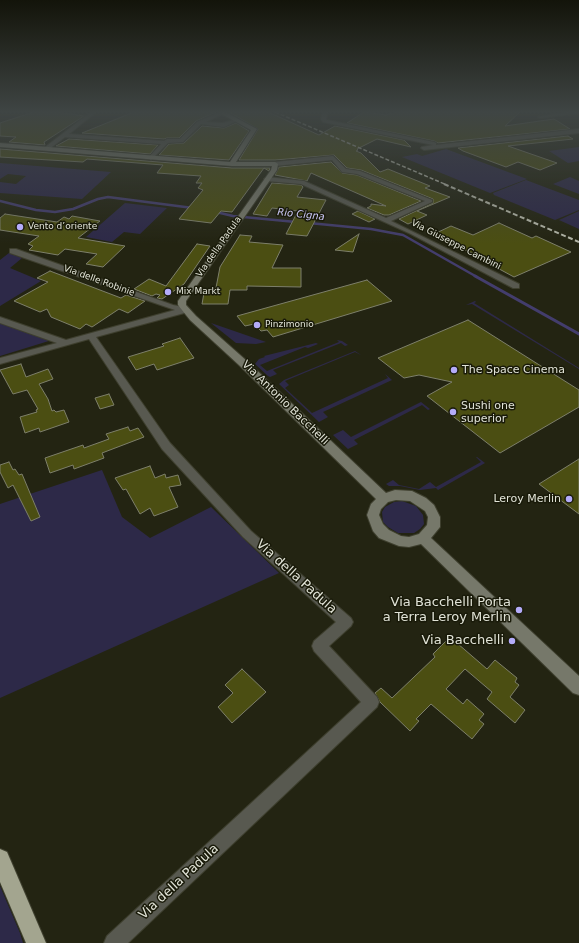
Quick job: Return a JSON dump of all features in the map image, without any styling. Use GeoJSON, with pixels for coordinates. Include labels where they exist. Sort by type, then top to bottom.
{"type":"FeatureCollection","features":[{"type":"Feature","properties":{"kind":"highway"},"geometry":{"type":"LineString","coordinates":[[0,860],[36,943]]}},
{"type":"Feature","properties":{"kind":"street"},"geometry":{"type":"LineString","coordinates":[[127,156],[232,164],[275,164]]}},
{"type":"Feature","properties":{"kind":"street"},"geometry":{"type":"LineString","coordinates":[[232,164],[237,156]]}},
{"type":"Feature","properties":{"kind":"street","name":"Via Giuseppe Cambini"},"geometry":{"type":"LineString","coordinates":[[275,164],[333,158],[344,171],[358,172],[430,202],[386,220]]}},
{"type":"Feature","properties":{"kind":"street","name":"Via della Padula"},"geometry":{"type":"LineString","coordinates":[[185,310],[182,305],[182,301],[274,170],[275,164]]}},
{"type":"Feature","properties":{"kind":"street","name":"Via Giuseppe Cambini"},"geometry":{"type":"LineString","coordinates":[[267,179],[302,182],[438,245],[516,286]]}},
{"type":"Feature","properties":{"kind":"street","name":"Via delle Robinie"},"geometry":{"type":"LineString","coordinates":[[13,251],[149,299],[185,310]]}},
{"type":"Feature","properties":{"kind":"street"},"geometry":{"type":"LineString","coordinates":[[0,361],[185,310]]}},
{"type":"Feature","properties":{"kind":"street","name":"Via Antonio Bacchelli"},"geometry":{"type":"LineString","coordinates":[[185,310],[244,364],[384,498]]}},
{"type":"Feature","properties":{"kind":"street"},"geometry":{"type":"LineString","coordinates":[[0,320],[66,343]]}},
{"type":"Feature","properties":{"kind":"street","name":"Via della Padula"},"geometry":{"type":"LineString","coordinates":[[91,336],[166,446],[247,534],[346,622],[319,646],[372,702],[114,943]]}},
{"type":"Feature","properties":{"kind":"street"},"geometry":{"type":"LineString","coordinates":[[395,495],[406,495],[417,498],[426,504],[432,513],[434,522],[431,531],[424,538],[409,542],[399,541],[380,531],[375,523],[374,511],[377,504],[384,498],[395,495]]}},
{"type":"Feature","properties":{"kind":"street"},"geometry":{"type":"LineString","coordinates":[[424,538],[579,687]]}},
{"type":"Feature","properties":{"kind":"shaded area"},"geometry":{"type":"Polygon","coordinates":[[[465,156],[527,179],[490,193],[402,157],[465,156]]]}},
{"type":"Feature","properties":{"kind":"shaded area"},"geometry":{"type":"Polygon","coordinates":[[[557,156],[579,156],[579,161],[568,163],[557,156]]]}},
{"type":"Feature","properties":{"kind":"shaded area"},"geometry":{"type":"Polygon","coordinates":[[[0,163],[111,172],[82,199],[0,193],[0,182],[16,184],[26,176],[8,174],[0,179],[0,163]]]}},
{"type":"Feature","properties":{"kind":"shaded area"},"geometry":{"type":"Polygon","coordinates":[[[570,177],[579,181],[579,194],[553,184],[570,177]]]}},
{"type":"Feature","properties":{"kind":"shaded area"},"geometry":{"type":"Polygon","coordinates":[[[526,180],[579,200],[579,210],[555,220],[494,195],[493,193],[526,180]]]}},
{"type":"Feature","properties":{"kind":"shaded area"},"geometry":{"type":"Polygon","coordinates":[[[125,203],[167,208],[140,234],[124,232],[112,242],[86,237],[125,203]]]}},
{"type":"Feature","properties":{"kind":"shaded area"},"geometry":{"type":"Polygon","coordinates":[[[579,211],[579,229],[559,220],[579,211]]]}},
{"type":"Feature","properties":{"kind":"shaded area"},"geometry":{"type":"Polygon","coordinates":[[[9,253],[22,258],[10,268],[41,281],[0,306],[0,260],[9,253]]]}},
{"type":"Feature","properties":{"kind":"shaded area"},"geometry":{"type":"Polygon","coordinates":[[[475,301],[476,302],[474,303],[579,369],[472,304],[466,305],[475,301]]]}},
{"type":"Feature","properties":{"kind":"shaded area"},"geometry":{"type":"Polygon","coordinates":[[[0,319],[52,340],[0,356],[0,319]]]}},
{"type":"Feature","properties":{"kind":"shaded area"},"geometry":{"type":"Polygon","coordinates":[[[211,323],[266,342],[256,344],[236,343],[211,323]]]}},
{"type":"Feature","properties":{"kind":"shaded area"},"geometry":{"type":"Polygon","coordinates":[[[337,340],[348,345],[345,346],[341,343],[273,370],[277,374],[270,377],[255,364],[259,359],[265,357],[264,356],[316,343],[318,344],[308,348],[305,347],[260,365],[267,371],[339,342],[337,340]]]}},
{"type":"Feature","properties":{"kind":"shaded area"},"geometry":{"type":"Polygon","coordinates":[[[355,351],[361,355],[355,352],[285,381],[289,385],[285,388],[312,413],[388,378],[385,374],[392,380],[323,412],[328,417],[319,422],[279,384],[284,380],[355,351]]]}},
{"type":"Feature","properties":{"kind":"shaded area"},"geometry":{"type":"Polygon","coordinates":[[[421,402],[430,409],[428,410],[422,405],[354,440],[358,444],[348,449],[333,435],[343,430],[351,437],[421,402]]]}},
{"type":"Feature","properties":{"kind":"shaded area"},"geometry":{"type":"Polygon","coordinates":[[[476,457],[485,463],[438,490],[436,488],[420,490],[400,486],[389,486],[386,484],[393,480],[399,485],[419,489],[430,482],[436,487],[481,462],[476,457]]]}},
{"type":"Feature","properties":{"kind":"shaded area"},"geometry":{"type":"Polygon","coordinates":[[[102,470],[122,517],[150,538],[211,507],[279,573],[0,698],[0,504],[102,470]]]}},
{"type":"Feature","properties":{"kind":"shaded area"},"geometry":{"type":"Polygon","coordinates":[[[402,501],[416,506],[423,515],[424,524],[414,533],[398,533],[383,522],[382,512],[385,507],[394,502],[402,501]]]}},
{"type":"Feature","properties":{"kind":"shaded area"},"geometry":{"type":"Polygon","coordinates":[[[0,886],[20,933],[23,943],[0,943],[0,886]]]}},
{"type":"Feature","properties":{"kind":"building"},"geometry":{"type":"Polygon","coordinates":[[[86,156],[232,168],[264,168],[232,212],[221,211],[211,223],[179,219],[203,190],[198,188],[202,183],[196,183],[201,176],[157,173],[163,165],[87,159],[83,162],[0,157],[86,156]]]}},
{"type":"Feature","properties":{"kind":"building"},"geometry":{"type":"Polygon","coordinates":[[[173,156],[232,156],[229,160],[173,156]]]}},
{"type":"Feature","properties":{"kind":"building"},"geometry":{"type":"Polygon","coordinates":[[[241,156],[322,156],[275,160],[239,160],[241,156]]]}},
{"type":"Feature","properties":{"kind":"building"},"geometry":{"type":"Polygon","coordinates":[[[335,156],[364,156],[380,172],[388,169],[430,186],[425,188],[450,197],[417,211],[427,215],[408,224],[399,219],[433,203],[433,199],[361,170],[347,168],[335,156]]]}},
{"type":"Feature","properties":{"kind":"building"},"geometry":{"type":"Polygon","coordinates":[[[476,156],[537,156],[557,163],[540,170],[518,162],[506,167],[476,156]]]}},
{"type":"Feature","properties":{"kind":"building"},"geometry":{"type":"Polygon","coordinates":[[[331,162],[342,173],[357,175],[421,201],[389,215],[384,215],[367,208],[371,206],[371,204],[386,206],[311,173],[307,181],[275,175],[279,167],[331,162]]]}},
{"type":"Feature","properties":{"kind":"building"},"geometry":{"type":"Polygon","coordinates":[[[272,183],[301,185],[303,187],[297,197],[326,200],[307,236],[286,234],[298,211],[272,208],[267,216],[253,214],[272,183]]]}},
{"type":"Feature","properties":{"kind":"building"},"geometry":{"type":"Polygon","coordinates":[[[358,211],[375,219],[369,222],[352,214],[358,211]]]}},
{"type":"Feature","properties":{"kind":"building"},"geometry":{"type":"Polygon","coordinates":[[[5,214],[57,222],[64,217],[69,219],[72,216],[100,221],[78,238],[125,246],[103,267],[86,264],[97,254],[65,249],[58,255],[29,250],[33,246],[28,244],[39,236],[0,230],[0,218],[5,214]]]}},
{"type":"Feature","properties":{"kind":"building"},"geometry":{"type":"Polygon","coordinates":[[[499,223],[532,238],[536,236],[571,252],[514,277],[479,258],[481,257],[432,235],[451,226],[473,235],[499,223]]]}},
{"type":"Feature","properties":{"kind":"building"},"geometry":{"type":"Polygon","coordinates":[[[359,234],[353,252],[335,250],[359,234]]]}},
{"type":"Feature","properties":{"kind":"building"},"geometry":{"type":"Polygon","coordinates":[[[240,235],[252,236],[249,242],[283,245],[272,268],[301,268],[301,287],[247,286],[247,290],[230,290],[228,304],[202,304],[204,293],[215,293],[220,267],[240,235]]]}},
{"type":"Feature","properties":{"kind":"building"},"geometry":{"type":"Polygon","coordinates":[[[197,244],[210,246],[184,284],[162,299],[157,298],[160,295],[156,294],[152,296],[134,289],[149,279],[166,286],[197,244]]]}},
{"type":"Feature","properties":{"kind":"building"},"geometry":{"type":"Polygon","coordinates":[[[50,271],[121,298],[126,295],[145,301],[128,313],[119,309],[92,327],[86,324],[80,329],[51,317],[47,309],[40,312],[14,301],[48,282],[37,278],[50,271]]]}},
{"type":"Feature","properties":{"kind":"building"},"geometry":{"type":"Polygon","coordinates":[[[367,280],[392,301],[273,337],[267,330],[261,331],[254,324],[245,326],[237,316],[367,280]]]}},
{"type":"Feature","properties":{"kind":"building"},"geometry":{"type":"Polygon","coordinates":[[[468,320],[579,390],[579,407],[500,453],[427,396],[452,382],[419,375],[404,378],[378,358],[468,320]]]}},
{"type":"Feature","properties":{"kind":"building"},"geometry":{"type":"Polygon","coordinates":[[[180,338],[194,358],[157,370],[154,364],[136,370],[128,357],[164,346],[162,344],[180,338]]]}},
{"type":"Feature","properties":{"kind":"building"},"geometry":{"type":"Polygon","coordinates":[[[21,364],[26,377],[48,369],[53,379],[39,384],[48,399],[52,411],[54,410],[56,412],[64,410],[69,422],[40,432],[39,428],[25,433],[20,417],[37,412],[36,410],[38,409],[27,390],[13,394],[0,370],[21,364]]]}},
{"type":"Feature","properties":{"kind":"building"},"geometry":{"type":"Polygon","coordinates":[[[109,394],[114,405],[100,409],[95,398],[109,394]]]}},
{"type":"Feature","properties":{"kind":"building"},"geometry":{"type":"Polygon","coordinates":[[[128,427],[130,431],[138,428],[144,437],[102,453],[104,458],[74,469],[73,465],[50,473],[45,458],[83,445],[84,448],[109,439],[106,434],[128,427]]]}},
{"type":"Feature","properties":{"kind":"building","name":"Leroy Merlin"},"geometry":{"type":"Polygon","coordinates":[[[579,459],[579,514],[539,484],[579,459]]]}},
{"type":"Feature","properties":{"kind":"building"},"geometry":{"type":"Polygon","coordinates":[[[9,462],[13,470],[15,469],[19,475],[22,474],[40,517],[31,521],[13,485],[8,488],[0,472],[0,465],[9,462]]]}},
{"type":"Feature","properties":{"kind":"building"},"geometry":{"type":"Polygon","coordinates":[[[150,466],[155,478],[165,474],[166,478],[178,475],[181,485],[169,487],[178,507],[154,516],[150,508],[140,514],[126,489],[123,490],[115,478],[150,466]]]}},
{"type":"Feature","properties":{"kind":"building"},"geometry":{"type":"Polygon","coordinates":[[[450,637],[487,669],[495,660],[517,678],[515,682],[519,685],[510,697],[525,710],[515,723],[487,699],[492,692],[465,669],[446,689],[463,704],[467,699],[484,714],[479,720],[484,724],[472,739],[431,704],[416,719],[419,721],[410,731],[380,702],[375,693],[381,688],[392,698],[435,657],[433,654],[450,637]]]}},
{"type":"Feature","properties":{"kind":"building"},"geometry":{"type":"Polygon","coordinates":[[[242,669],[266,692],[232,723],[218,707],[233,693],[225,685],[242,669]]]}},
{"type":"Feature","properties":{"kind":"waterway","name":"Rio Cigna"},"geometry":{"type":"LineString","coordinates":[[0,201],[36,210],[55,212],[73,209],[98,199],[108,197],[193,208]]}},
{"type":"Feature","properties":{"kind":"waterway","name":"Rio Cigna"},"geometry":{"type":"LineString","coordinates":[[216,212],[233,216],[296,222]]}},
{"type":"Feature","properties":{"kind":"waterway","name":"Rio Cigna"},"geometry":{"type":"LineString","coordinates":[[309,223],[371,229],[403,235],[477,277]]}},
{"type":"Feature","properties":{"kind":"waterway","name":"Rio Cigna"},"geometry":{"type":"LineString","coordinates":[[475,276],[579,334]]}},
{"type":"Feature","properties":{"kind":"railway"},"geometry":{"type":"LineString","coordinates":[[379,156],[447,185]]}},
{"type":"Feature","properties":{"kind":"railway"},"geometry":{"type":"LineString","coordinates":[[444,184],[579,242]]}},
{"type":"Feature","properties":{"kind":"place","name":"Vento d’oriente"},"geometry":{"type":"Point","coordinates":[20,227]}},
{"type":"Feature","properties":{"kind":"place","name":"Mix Markt"},"geometry":{"type":"Point","coordinates":[168,292]}},
{"type":"Feature","properties":{"kind":"place","name":"Pinzimonio"},"geometry":{"type":"Point","coordinates":[257,325]}},
{"type":"Feature","properties":{"kind":"place","name":"The Space Cinema"},"geometry":{"type":"Point","coordinates":[454,370]}},
{"type":"Feature","properties":{"kind":"place","name":"Sushi one superior"},"geometry":{"type":"Point","coordinates":[453,412]}},
{"type":"Feature","properties":{"kind":"place","name":"Leroy Merlin"},"geometry":{"type":"Point","coordinates":[569,499]}},
{"type":"Feature","properties":{"kind":"place","name":"Via Bacchelli Porta a Terra Leroy Merlin"},"geometry":{"type":"Point","coordinates":[519,610]}},
{"type":"Feature","properties":{"kind":"place","name":"Via Bacchelli"},"geometry":{"type":"Point","coordinates":[512,641]}}]}
